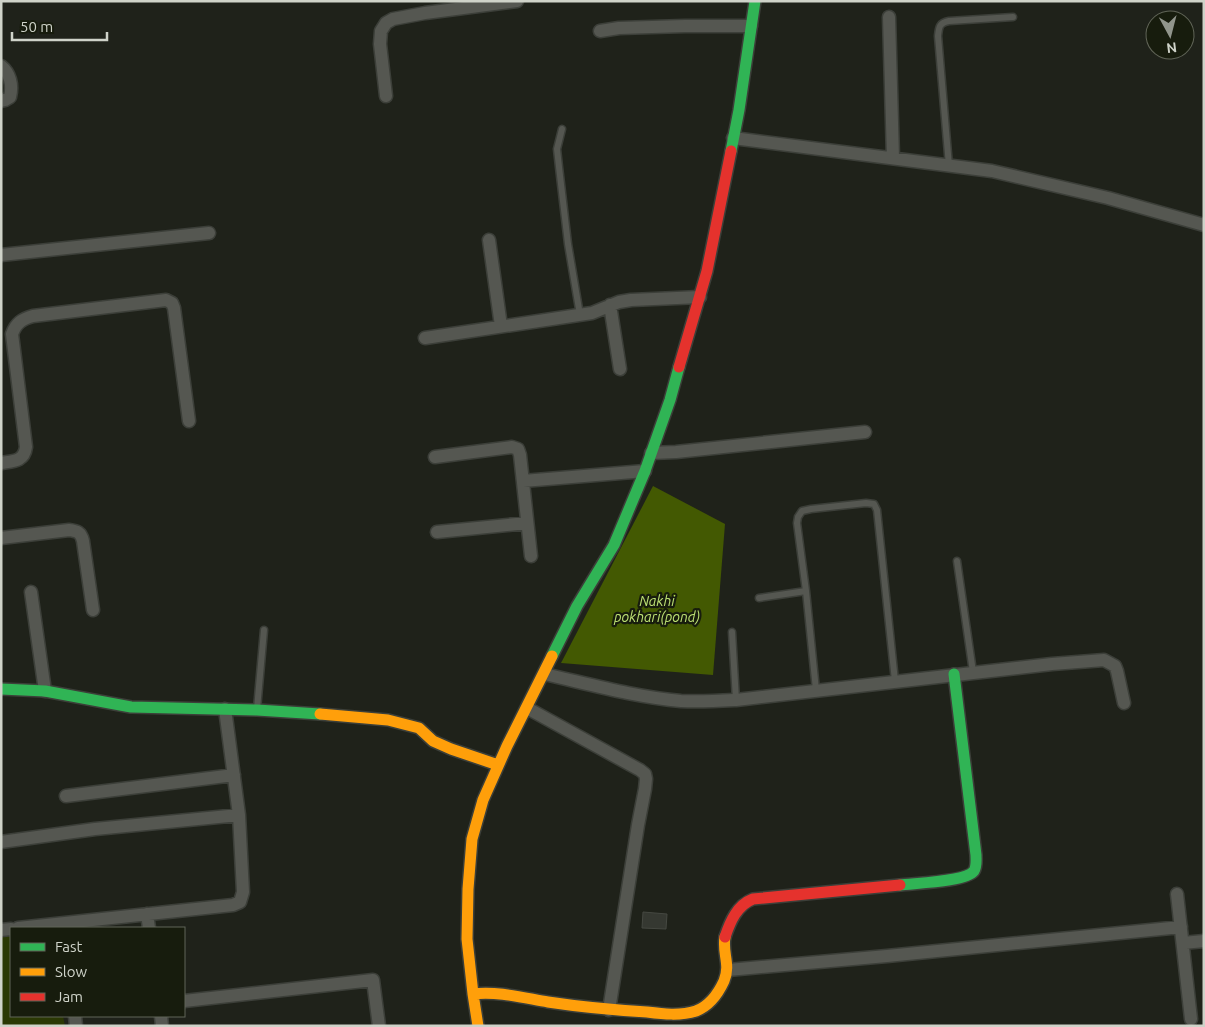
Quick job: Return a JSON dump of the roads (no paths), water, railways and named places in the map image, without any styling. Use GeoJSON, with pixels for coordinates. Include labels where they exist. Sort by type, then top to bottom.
{"type":"FeatureCollection","features":[{"type":"Feature","properties":{"kind":"street"},"geometry":{"type":"LineString","coordinates":[[386,96],[380,44],[381,31],[386,23],[393,19],[425,13],[517,1]]}},
{"type":"Feature","properties":{"kind":"street"},"geometry":{"type":"LineString","coordinates":[[478,1026],[472,994],[467,939],[472,839],[483,800],[498,765],[577,606],[614,545],[645,471],[670,400],[707,270],[739,110],[755,1]]}},
{"type":"Feature","properties":{"kind":"street"},"geometry":{"type":"LineString","coordinates":[[889,17],[893,158]]}},
{"type":"Feature","properties":{"kind":"street"},"geometry":{"type":"LineString","coordinates":[[600,32],[619,28],[751,26]]}},
{"type":"Feature","properties":{"kind":"street"},"geometry":{"type":"LineString","coordinates":[[1,66],[7,70],[11,91],[10,96],[1,101]]}},
{"type":"Feature","properties":{"kind":"street"},"geometry":{"type":"LineString","coordinates":[[733,138],[992,171],[1089,193],[1204,224]]}},
{"type":"Feature","properties":{"kind":"street"},"geometry":{"type":"LineString","coordinates":[[1,255],[208,233]]}},
{"type":"Feature","properties":{"kind":"street"},"geometry":{"type":"LineString","coordinates":[[489,240],[502,326]]}},
{"type":"Feature","properties":{"kind":"street"},"geometry":{"type":"LineString","coordinates":[[425,338],[592,313],[610,305],[631,300],[700,297]]}},
{"type":"Feature","properties":{"kind":"street"},"geometry":{"type":"LineString","coordinates":[[1,463],[17,460],[23,457],[25,452],[26,447],[12,334],[14,327],[19,322],[33,316],[166,300],[172,303],[189,421]]}},
{"type":"Feature","properties":{"kind":"street"},"geometry":{"type":"LineString","coordinates":[[610,305],[620,369]]}},
{"type":"Feature","properties":{"kind":"street"},"geometry":{"type":"LineString","coordinates":[[651,453],[865,432]]}},
{"type":"Feature","properties":{"kind":"street"},"geometry":{"type":"LineString","coordinates":[[435,457],[512,447],[518,449],[531,556]]}},
{"type":"Feature","properties":{"kind":"street"},"geometry":{"type":"LineString","coordinates":[[523,481],[645,471]]}},
{"type":"Feature","properties":{"kind":"street"},"geometry":{"type":"LineString","coordinates":[[437,532],[527,523]]}},
{"type":"Feature","properties":{"kind":"street"},"geometry":{"type":"LineString","coordinates":[[1,538],[69,530],[78,532],[82,536],[83,541],[93,610]]}},
{"type":"Feature","properties":{"kind":"street"},"geometry":{"type":"LineString","coordinates":[[31,592],[45,691]]}},
{"type":"Feature","properties":{"kind":"street"},"geometry":{"type":"LineString","coordinates":[[544,674],[636,694],[681,701],[707,702],[954,674],[1104,660],[1115,666],[1124,703]]}},
{"type":"Feature","properties":{"kind":"street"},"geometry":{"type":"LineString","coordinates":[[472,994],[498,994],[609,1010],[668,1014],[690,1013],[703,1008],[715,996],[724,981],[728,970],[724,947],[728,930],[734,916],[746,902],[757,898],[952,880],[971,875],[977,864],[954,674]]}},
{"type":"Feature","properties":{"kind":"street"},"geometry":{"type":"LineString","coordinates":[[1,689],[45,691],[131,707],[257,710],[388,720],[419,728],[433,741],[498,765]]}},
{"type":"Feature","properties":{"kind":"street"},"geometry":{"type":"LineString","coordinates":[[527,708],[645,774],[646,789],[638,825],[609,1010]]}},
{"type":"Feature","properties":{"kind":"street"},"geometry":{"type":"LineString","coordinates":[[40,927],[63,926],[147,914],[233,905],[240,902],[243,892],[239,814],[225,709]]}},
{"type":"Feature","properties":{"kind":"street"},"geometry":{"type":"LineString","coordinates":[[66,796],[234,776]]}},
{"type":"Feature","properties":{"kind":"street"},"geometry":{"type":"LineString","coordinates":[[1,842],[95,829],[239,814]]}},
{"type":"Feature","properties":{"kind":"street"},"geometry":{"type":"LineString","coordinates":[[1177,894],[1191,1018]]}},
{"type":"Feature","properties":{"kind":"street"},"geometry":{"type":"LineString","coordinates":[[147,914],[149,927]]}},
{"type":"Feature","properties":{"kind":"street"},"geometry":{"type":"LineString","coordinates":[[728,970],[1181,927]]}},
{"type":"Feature","properties":{"kind":"street"},"geometry":{"type":"LineString","coordinates":[[1183,943],[1204,940]]}},
{"type":"Feature","properties":{"kind":"street"},"geometry":{"type":"LineString","coordinates":[[185,1001],[373,980],[380,1026]]}},
{"type":"Feature","properties":{"kind":"lane"},"geometry":{"type":"LineString","coordinates":[[949,166],[938,36],[939,27],[942,22],[949,21],[1013,17]]}},
{"type":"Feature","properties":{"kind":"lane"},"geometry":{"type":"LineString","coordinates":[[562,129],[557,149],[558,167],[580,315]]}},
{"type":"Feature","properties":{"kind":"lane"},"geometry":{"type":"LineString","coordinates":[[816,690],[797,523],[802,511],[818,508],[866,503],[874,504],[877,510],[895,681]]}},
{"type":"Feature","properties":{"kind":"lane"},"geometry":{"type":"LineString","coordinates":[[957,561],[973,672]]}},
{"type":"Feature","properties":{"kind":"lane"},"geometry":{"type":"LineString","coordinates":[[759,598],[806,592]]}},
{"type":"Feature","properties":{"kind":"lane"},"geometry":{"type":"LineString","coordinates":[[257,710],[264,630]]}},
{"type":"Feature","properties":{"kind":"lane"},"geometry":{"type":"LineString","coordinates":[[732,632],[736,700]]}},
{"type":"Feature","properties":{"kind":"water","name":"Nakhi pokhari(pond)"},"geometry":{"type":"Polygon","coordinates":[[[653,486],[725,524],[713,675],[561,663],[653,486]]]}}]}
